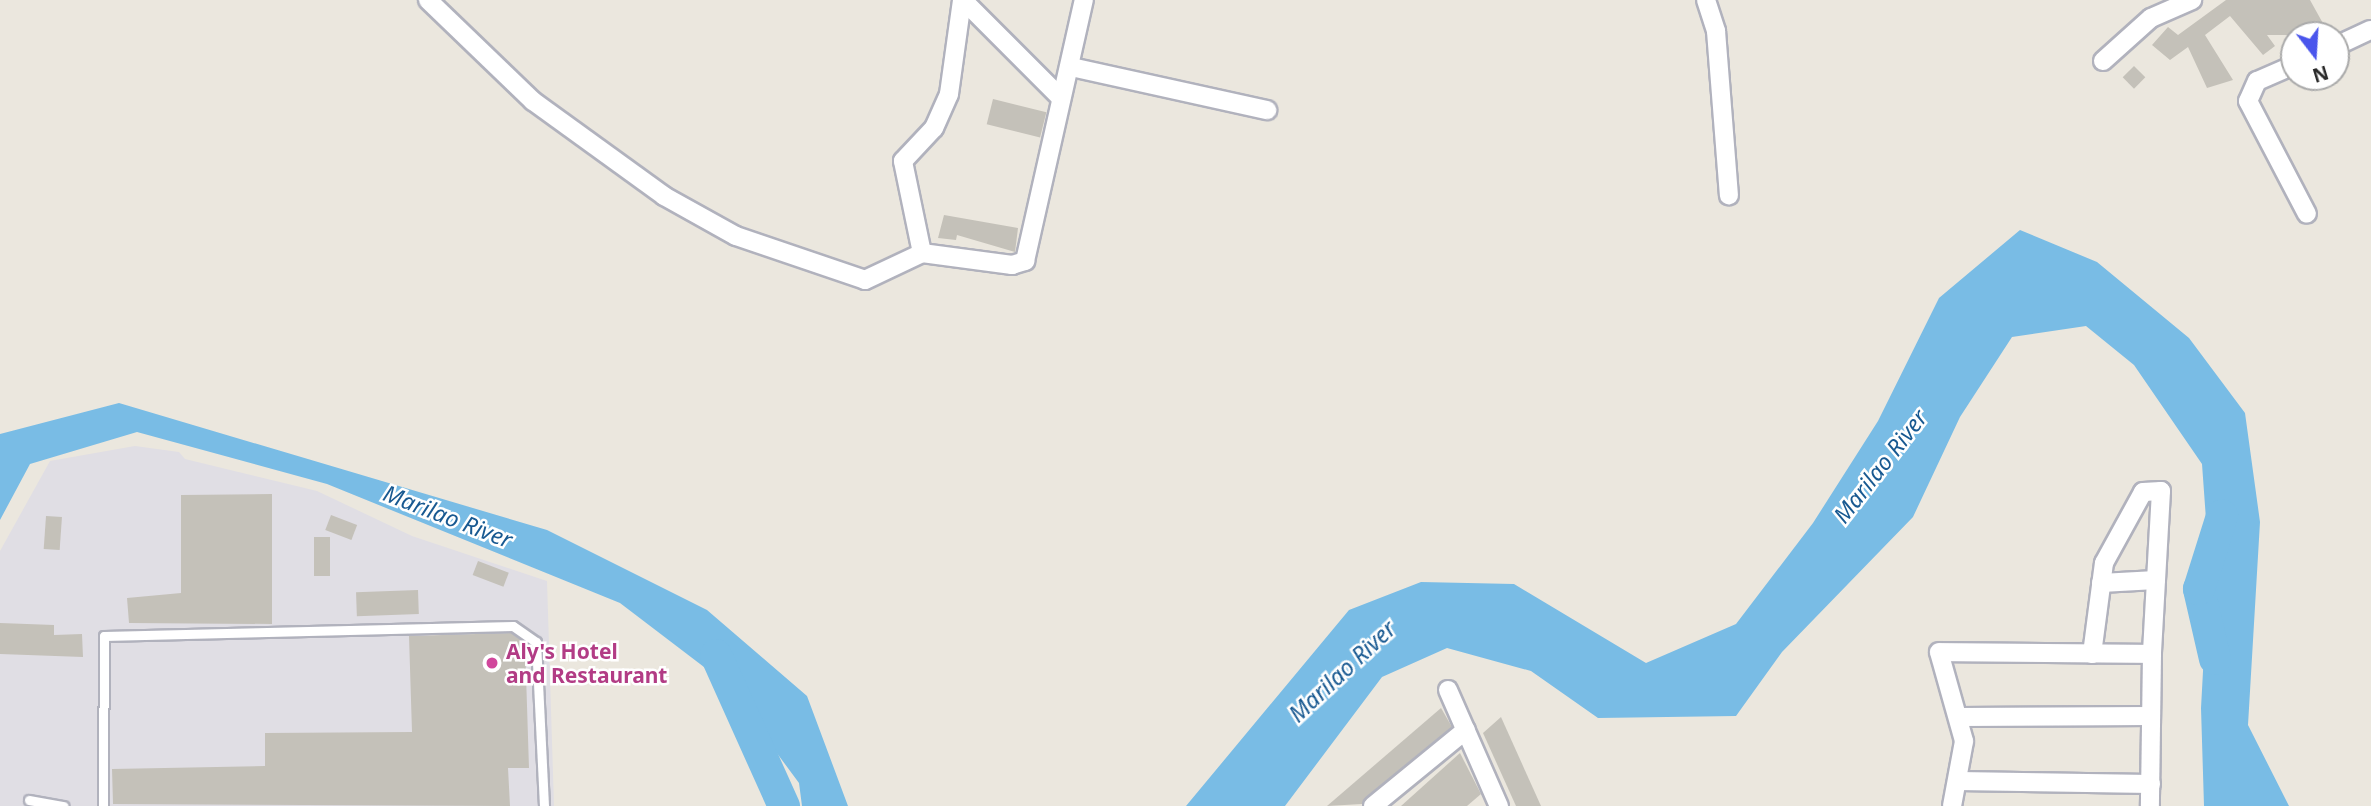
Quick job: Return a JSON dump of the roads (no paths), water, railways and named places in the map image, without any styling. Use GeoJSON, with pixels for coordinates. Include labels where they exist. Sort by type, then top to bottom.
{"type":"FeatureCollection","features":[{"type":"Feature","properties":{"kind":"street"},"geometry":{"type":"LineString","coordinates":[[428,0],[533,101],[664,196],[736,236],[865,280],[922,253],[1012,265],[1025,261],[1061,98],[1071,67],[1083,0]]}},
{"type":"Feature","properties":{"kind":"street"},"geometry":{"type":"LineString","coordinates":[[922,253],[903,161],[934,128],[949,94],[962,0]]}},
{"type":"Feature","properties":{"kind":"street"},"geometry":{"type":"LineString","coordinates":[[962,0],[1061,98]]}},
{"type":"Feature","properties":{"kind":"street"},"geometry":{"type":"LineString","coordinates":[[1706,0],[1716,32],[1728,195]]}},
{"type":"Feature","properties":{"kind":"street"},"geometry":{"type":"LineString","coordinates":[[2103,61],[2151,18],[2192,0]]}},
{"type":"Feature","properties":{"kind":"street"},"geometry":{"type":"LineString","coordinates":[[2350,40],[2371,30]]}},
{"type":"Feature","properties":{"kind":"street"},"geometry":{"type":"LineString","coordinates":[[1071,67],[1267,110]]}},
{"type":"Feature","properties":{"kind":"street"},"geometry":{"type":"LineString","coordinates":[[2280,71],[2257,81],[2248,102],[2306,214]]}},
{"type":"Feature","properties":{"kind":"street"},"geometry":{"type":"LineString","coordinates":[[2092,654],[2104,563],[2143,492],[2161,491],[2152,654],[2150,806]]}},
{"type":"Feature","properties":{"kind":"street"},"geometry":{"type":"LineString","coordinates":[[2101,583],[2156,580]]}},
{"type":"Feature","properties":{"kind":"street"},"geometry":{"type":"LineString","coordinates":[[1952,806],[1958,780],[1960,717],[1939,652],[2152,654]]}},
{"type":"Feature","properties":{"kind":"street"},"geometry":{"type":"LineString","coordinates":[[1448,690],[1494,803]]}},
{"type":"Feature","properties":{"kind":"street"},"geometry":{"type":"LineString","coordinates":[[1960,717],[2151,716]]}},
{"type":"Feature","properties":{"kind":"street"},"geometry":{"type":"LineString","coordinates":[[1373,806],[1466,730]]}},
{"type":"Feature","properties":{"kind":"street"},"geometry":{"type":"LineString","coordinates":[[1958,780],[2151,784]]}},
{"type":"Feature","properties":{"kind":"lane"},"geometry":{"type":"LineString","coordinates":[[103,806],[104,636],[513,626],[536,642],[544,806]]}},
{"type":"Feature","properties":{"kind":"lane"},"geometry":{"type":"LineString","coordinates":[[29,800],[63,806]]}},
{"type":"Feature","properties":{"kind":"water"},"geometry":{"type":"Polygon","coordinates":[[[2020,230],[2097,262],[2189,338],[2245,413],[2260,522],[2248,725],[2289,806],[2204,806],[2201,708],[2209,561],[2202,464],[2134,365],[2086,326],[2012,337],[1960,417],[1913,517],[1782,652],[1736,716],[1598,718],[1531,671],[1447,648],[1382,677],[1285,806],[1186,806],[1349,610],[1421,582],[1514,584],[1646,663],[1736,624],[1813,523],[1878,421],[1939,298],[2020,230]]]}},
{"type":"Feature","properties":{"kind":"water"},"geometry":{"type":"Polygon","coordinates":[[[119,403],[547,530],[707,610],[807,696],[848,806],[802,806],[799,783],[725,683],[620,603],[327,484],[137,432],[30,464],[0,520],[0,434],[119,403]]]}},
{"type":"Feature","properties":{"kind":"waterway","name":"Marilao River"},"geometry":{"type":"LineString","coordinates":[[2215,659],[2199,589],[2222,516]]}},
{"type":"Feature","properties":{"kind":"waterway","name":"Marilao River"},"geometry":{"type":"LineString","coordinates":[[716,655],[784,806]]}},
{"type":"Feature","properties":{"kind":"place","name":"Aly's Hotel and Restaurant"},"geometry":{"type":"Point","coordinates":[492,663]}}]}
